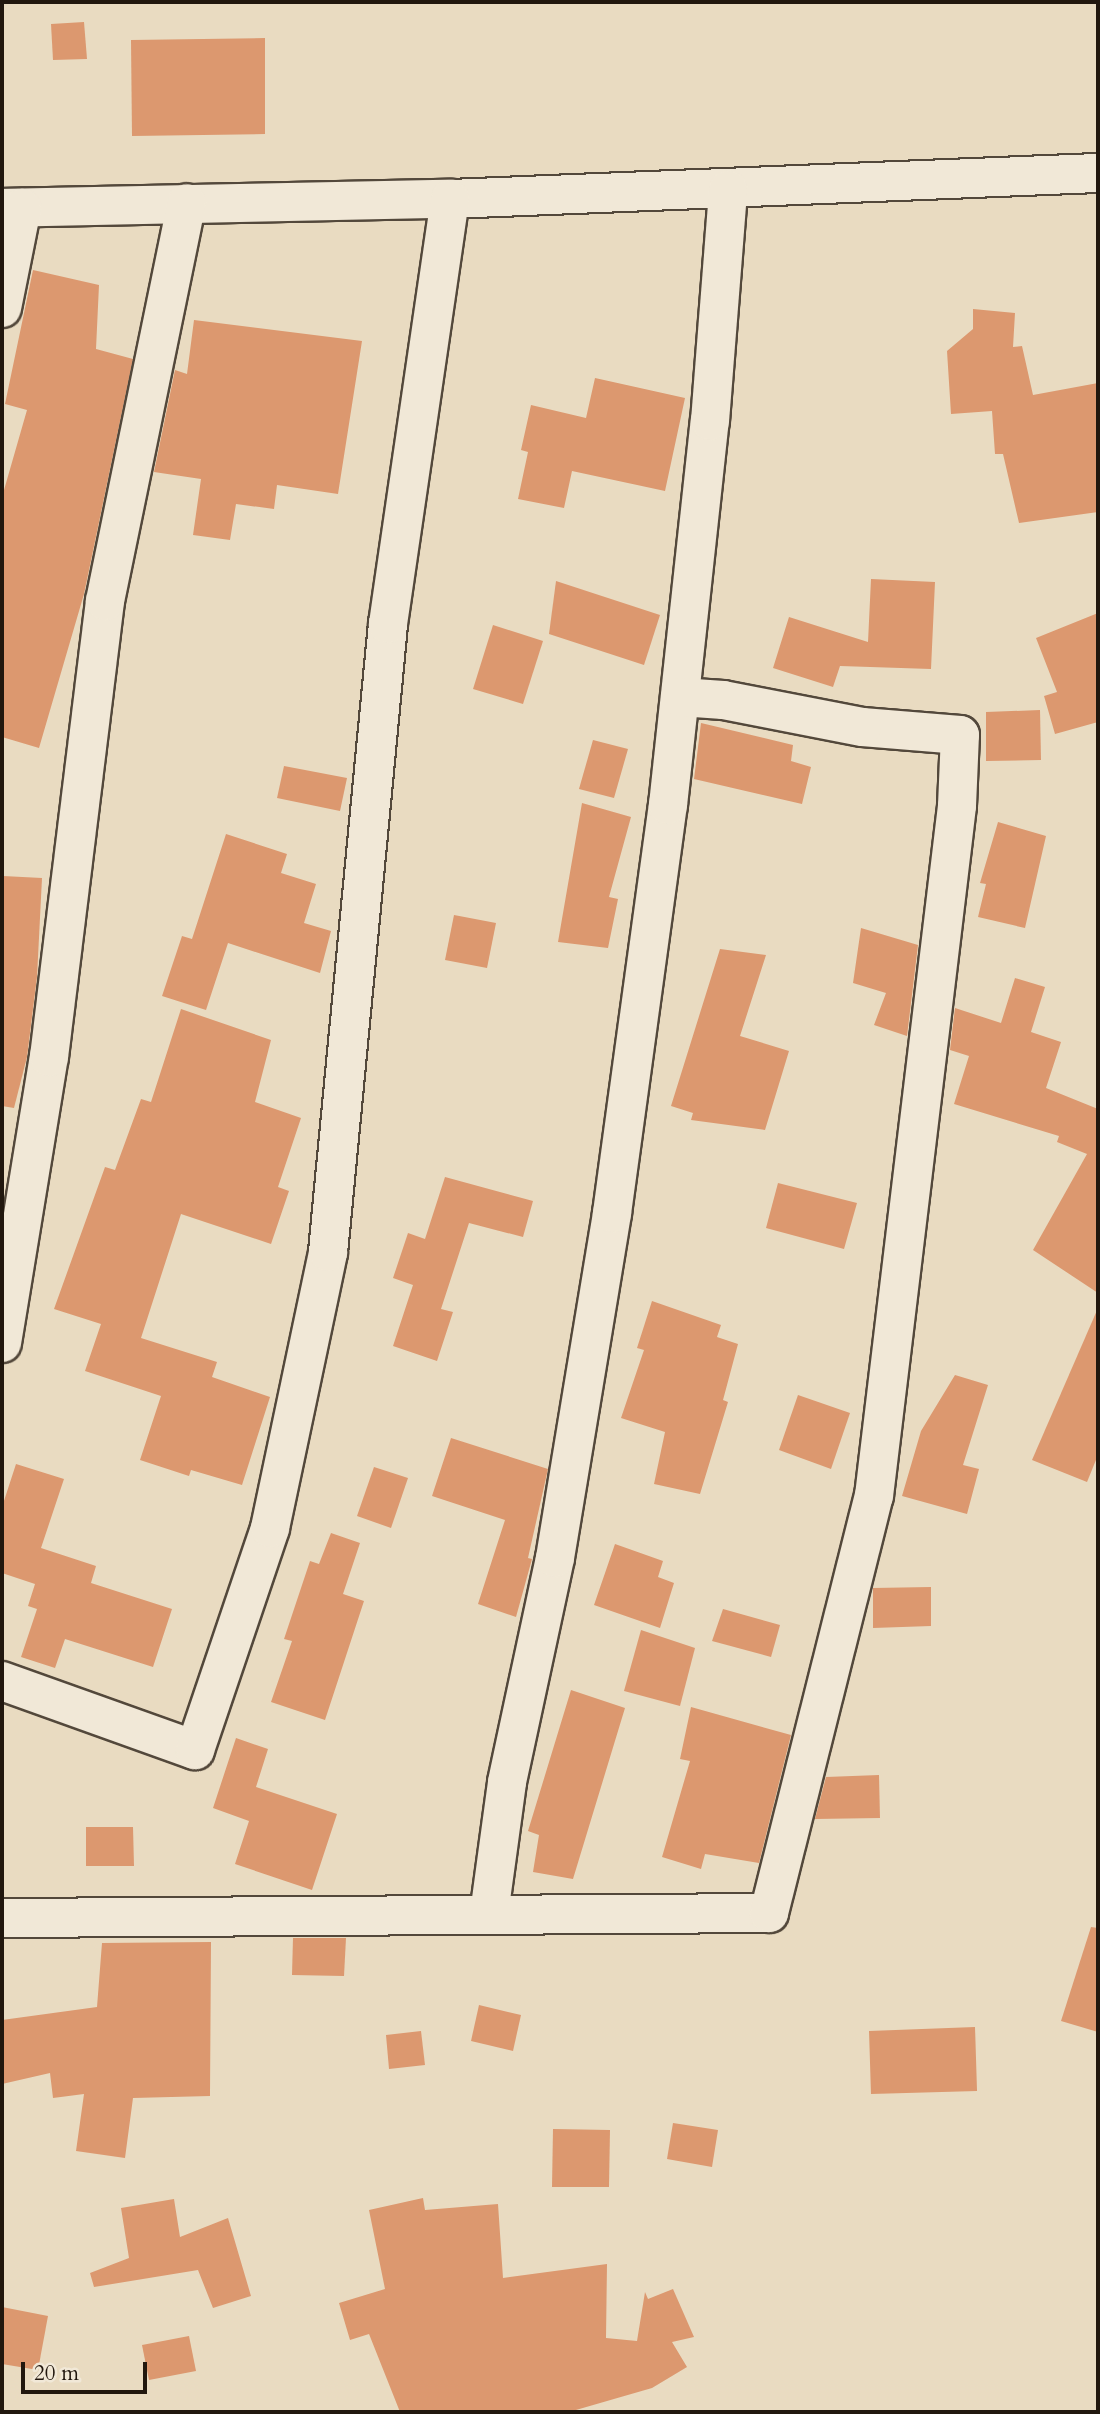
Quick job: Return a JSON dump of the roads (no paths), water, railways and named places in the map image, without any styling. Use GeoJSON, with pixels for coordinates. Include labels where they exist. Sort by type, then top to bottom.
{"type":"FeatureCollection","features":[{"type":"Feature","properties":{"kind":"street"},"geometry":{"type":"LineString","coordinates":[[2,308],[12,208],[450,199],[728,190],[1098,173]]}},
{"type":"Feature","properties":{"kind":"street"},"geometry":{"type":"LineString","coordinates":[[489,1914],[506,1782],[555,1558],[612,1213],[680,697],[710,421],[728,190]]}},
{"type":"Feature","properties":{"kind":"street"},"geometry":{"type":"LineString","coordinates":[[2,1681],[195,1750],[270,1528],[328,1252],[388,624],[450,199]]}},
{"type":"Feature","properties":{"kind":"street"},"geometry":{"type":"LineString","coordinates":[[2,1343],[49,1057],[105,601],[187,203]]}},
{"type":"Feature","properties":{"kind":"street"},"geometry":{"type":"LineString","coordinates":[[2,1918],[769,1913],[874,1496],[957,806],[960,735],[862,727],[723,700],[680,697]]}}]}
